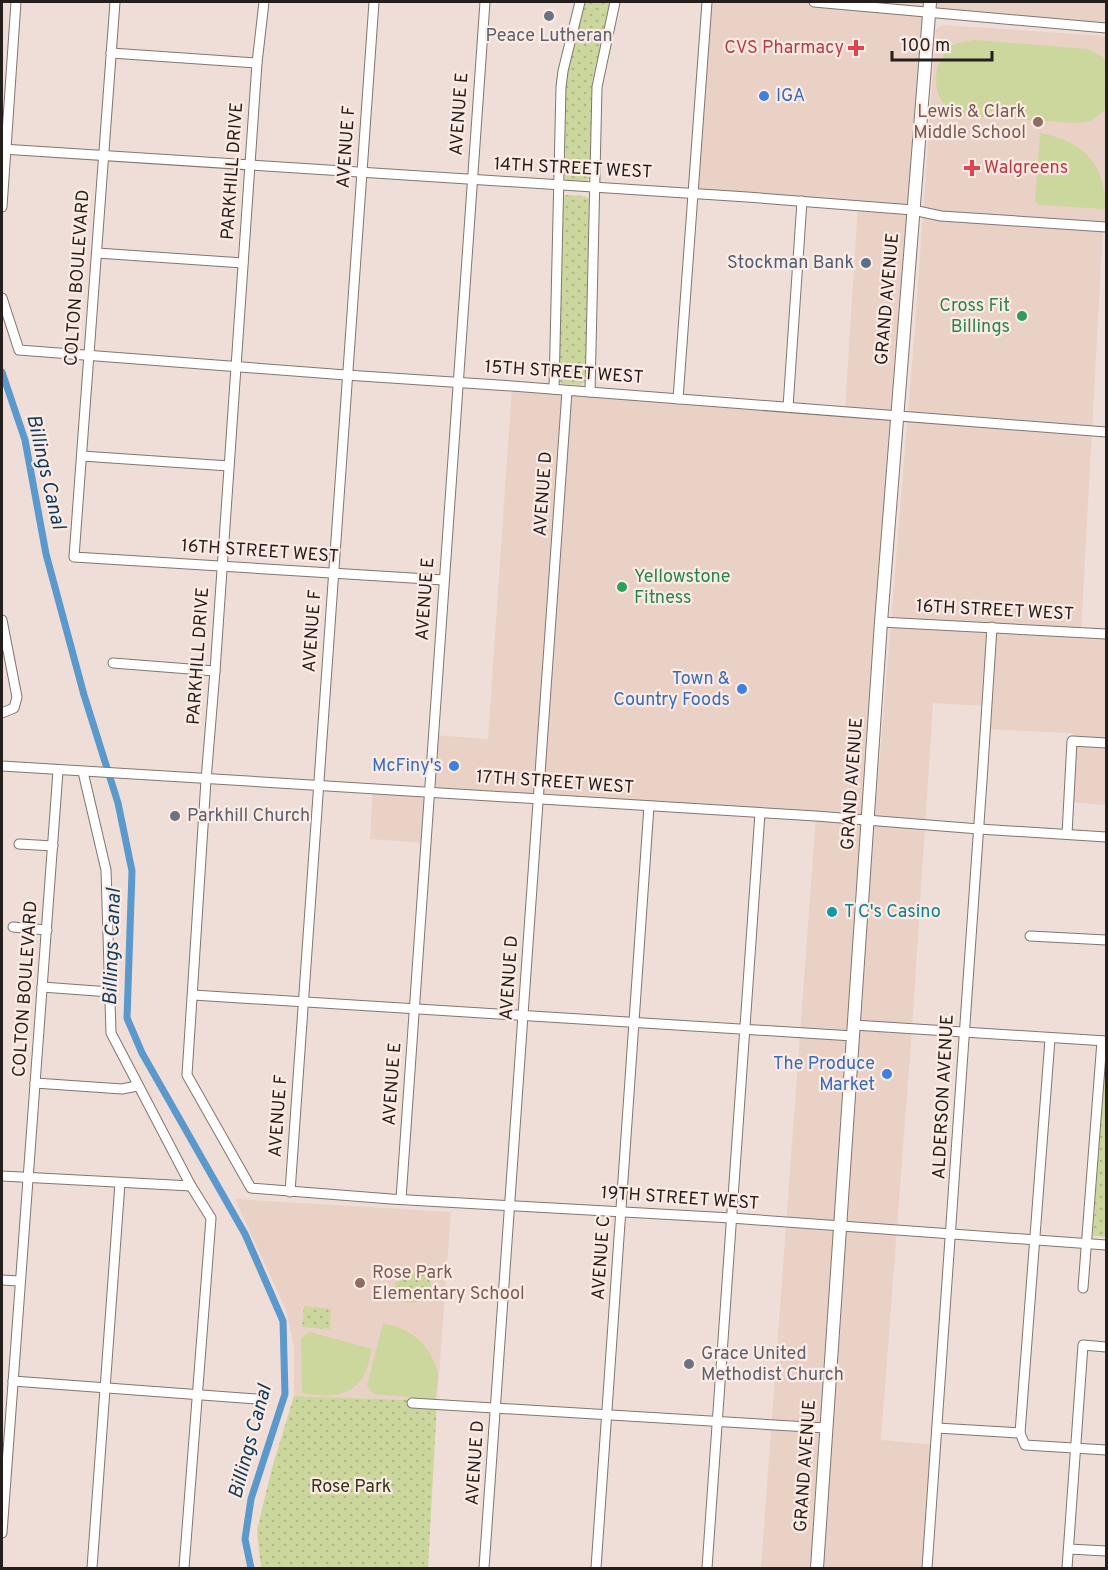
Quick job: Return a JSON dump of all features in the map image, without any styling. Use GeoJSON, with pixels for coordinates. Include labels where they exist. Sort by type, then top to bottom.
{"type":"FeatureCollection","features":[{"type":"Feature","properties":{"kind":"main road","name":"GRAND AVENUE"},"geometry":{"type":"LineString","coordinates":[[817,1569],[881,622],[930,6]]}},
{"type":"Feature","properties":{"kind":"street"},"geometry":{"type":"LineString","coordinates":[[2,207],[3,150],[16,2]]}},
{"type":"Feature","properties":{"kind":"street","name":"COLTON BOULEVARD"},"geometry":{"type":"LineString","coordinates":[[74,557],[115,2]]}},
{"type":"Feature","properties":{"kind":"street","name":"PARKHILL DRIVE"},"geometry":{"type":"LineString","coordinates":[[251,1188],[187,1075],[257,63],[264,2]]}},
{"type":"Feature","properties":{"kind":"street","name":"AVENUE F"},"geometry":{"type":"LineString","coordinates":[[290,1192],[374,2]]}},
{"type":"Feature","properties":{"kind":"street","name":"AVENUE E"},"geometry":{"type":"LineString","coordinates":[[401,1199],[485,2]]}},
{"type":"Feature","properties":{"kind":"street"},"geometry":{"type":"LineString","coordinates":[[554,389],[563,71],[580,2]]}},
{"type":"Feature","properties":{"kind":"street"},"geometry":{"type":"LineString","coordinates":[[590,392],[597,87],[615,2]]}},
{"type":"Feature","properties":{"kind":"street"},"geometry":{"type":"LineString","coordinates":[[678,399],[707,2]]}},
{"type":"Feature","properties":{"kind":"street"},"geometry":{"type":"LineString","coordinates":[[814,2],[930,6],[1107,28]]}},
{"type":"Feature","properties":{"kind":"street"},"geometry":{"type":"LineString","coordinates":[[111,53],[257,63]]}},
{"type":"Feature","properties":{"kind":"street","name":"14TH STREET WEST"},"geometry":{"type":"LineString","coordinates":[[3,150],[692,193],[913,210],[941,216],[1107,227]]}},
{"type":"Feature","properties":{"kind":"street"},"geometry":{"type":"LineString","coordinates":[[788,406],[802,201]]}},
{"type":"Feature","properties":{"kind":"street"},"geometry":{"type":"LineString","coordinates":[[97,253],[243,263]]}},
{"type":"Feature","properties":{"kind":"street","name":"15TH STREET WEST"},"geometry":{"type":"LineString","coordinates":[[2,298],[19,350],[236,368],[897,414],[1107,432]]}},
{"type":"Feature","properties":{"kind":"street","name":"AVENUE D"},"geometry":{"type":"LineString","coordinates":[[484,1569],[567,391]]}},
{"type":"Feature","properties":{"kind":"street"},"geometry":{"type":"LineString","coordinates":[[82,456],[230,466]]}},
{"type":"Feature","properties":{"kind":"street","name":"16TH STREET WEST"},"geometry":{"type":"LineString","coordinates":[[74,557],[444,580]]}},
{"type":"Feature","properties":{"kind":"street"},"geometry":{"type":"LineString","coordinates":[[2,620],[16,697],[14,708],[2,713]]}},
{"type":"Feature","properties":{"kind":"street","name":"16TH STREET WEST"},"geometry":{"type":"LineString","coordinates":[[881,622],[1107,634]]}},
{"type":"Feature","properties":{"kind":"street","name":"ALDERSON AVENUE"},"geometry":{"type":"LineString","coordinates":[[927,1569],[952,1235],[992,627]]}},
{"type":"Feature","properties":{"kind":"street"},"geometry":{"type":"LineString","coordinates":[[113,663],[215,671]]}},
{"type":"Feature","properties":{"kind":"street"},"geometry":{"type":"LineString","coordinates":[[1067,834],[1072,741],[1107,743]]}},
{"type":"Feature","properties":{"kind":"street","name":"17TH STREET WEST"},"geometry":{"type":"LineString","coordinates":[[2,766],[206,780],[319,784],[539,798],[1107,837]]}},
{"type":"Feature","properties":{"kind":"street","name":"COLTON BOULEVARD"},"geometry":{"type":"LineString","coordinates":[[2,1533],[58,771]]}},
{"type":"Feature","properties":{"kind":"street"},"geometry":{"type":"LineString","coordinates":[[83,772],[106,870],[111,1033],[191,1186],[211,1218],[184,1569]]}},
{"type":"Feature","properties":{"kind":"street","name":"AVENUE C"},"geometry":{"type":"LineString","coordinates":[[596,1569],[649,806]]}},
{"type":"Feature","properties":{"kind":"street"},"geometry":{"type":"LineString","coordinates":[[707,1569],[760,813]]}},
{"type":"Feature","properties":{"kind":"street"},"geometry":{"type":"LineString","coordinates":[[19,844],[52,846]]}},
{"type":"Feature","properties":{"kind":"street"},"geometry":{"type":"LineString","coordinates":[[14,927],[47,930]]}},
{"type":"Feature","properties":{"kind":"street"},"geometry":{"type":"LineString","coordinates":[[1030,936],[1107,940]]}},
{"type":"Feature","properties":{"kind":"street"},"geometry":{"type":"LineString","coordinates":[[42,987],[110,992]]}},
{"type":"Feature","properties":{"kind":"street"},"geometry":{"type":"LineString","coordinates":[[193,995],[744,1029],[964,1031],[1050,1039],[1104,1041],[1083,1288]]}},
{"type":"Feature","properties":{"kind":"street"},"geometry":{"type":"LineString","coordinates":[[1050,1039],[1020,1433],[1025,1444],[1107,1450]]}},
{"type":"Feature","properties":{"kind":"street"},"geometry":{"type":"LineString","coordinates":[[35,1083],[122,1089],[137,1086]]}},
{"type":"Feature","properties":{"kind":"street"},"geometry":{"type":"LineString","coordinates":[[2,1176],[191,1186]]}},
{"type":"Feature","properties":{"kind":"street"},"geometry":{"type":"LineString","coordinates":[[92,1569],[120,1183]]}},
{"type":"Feature","properties":{"kind":"street","name":"19TH STREET WEST"},"geometry":{"type":"LineString","coordinates":[[251,1188],[731,1218],[1107,1245]]}},
{"type":"Feature","properties":{"kind":"street"},"geometry":{"type":"LineString","coordinates":[[2,1280],[19,1281]]}},
{"type":"Feature","properties":{"kind":"street"},"geometry":{"type":"LineString","coordinates":[[1067,1569],[1083,1346],[1107,1347]]}},
{"type":"Feature","properties":{"kind":"street"},"geometry":{"type":"LineString","coordinates":[[13,1381],[258,1399]]}},
{"type":"Feature","properties":{"kind":"street"},"geometry":{"type":"LineString","coordinates":[[412,1403],[826,1428]]}},
{"type":"Feature","properties":{"kind":"street"},"geometry":{"type":"LineString","coordinates":[[937,1428],[1020,1433]]}},
{"type":"Feature","properties":{"kind":"street"},"geometry":{"type":"LineString","coordinates":[[1069,1549],[1107,1551]]}},
{"type":"Feature","properties":{"kind":"shaded area"},"geometry":{"type":"Polygon","coordinates":[[[707,2],[1106,2],[1106,25],[942,9],[929,12],[817,1568],[761,1568],[816,816],[430,792],[426,843],[370,839],[373,788],[429,792],[433,735],[488,739],[512,386],[845,410],[858,205],[692,193],[707,2]]]}},
{"type":"Feature","properties":{"kind":"shaded area"},"geometry":{"type":"Polygon","coordinates":[[[942,25],[1106,36],[1106,222],[1026,217],[1025,221],[1103,227],[1081,632],[1106,634],[1106,805],[1069,802],[1073,733],[985,729],[987,706],[933,703],[912,1028],[881,1440],[936,1445],[927,1568],[823,1568],[873,840],[915,327],[936,29],[942,25]]]}},
{"type":"Feature","properties":{"kind":"shaded area","name":"Rose Park Elementary School"},"geometry":{"type":"Polygon","coordinates":[[[235,1199],[451,1212],[437,1401],[294,1396],[294,1346],[286,1310],[235,1199]]]}},
{"type":"Feature","properties":{"kind":"green space"},"geometry":{"type":"Polygon","coordinates":[[[583,2],[611,2],[592,82],[590,178],[587,181],[566,180],[565,177],[566,79],[583,2]]]}},
{"type":"Feature","properties":{"kind":"green space"},"geometry":{"type":"Polygon","coordinates":[[[974,40],[1088,49],[1102,56],[1106,62],[1106,109],[1091,121],[1077,123],[962,116],[954,112],[938,94],[936,75],[938,66],[942,57],[955,44],[974,40]]]}},
{"type":"Feature","properties":{"kind":"green space"},"geometry":{"type":"Polygon","coordinates":[[[1040,133],[1069,142],[1089,157],[1101,179],[1106,209],[1039,205],[1035,201],[1040,133]]]}},
{"type":"Feature","properties":{"kind":"green space"},"geometry":{"type":"Polygon","coordinates":[[[566,195],[585,196],[589,199],[585,381],[581,385],[562,384],[558,380],[563,197],[566,195]]]}},
{"type":"Feature","properties":{"kind":"green space"},"geometry":{"type":"Polygon","coordinates":[[[1106,1053],[1106,1237],[1093,1236],[1106,1053]]]}},
{"type":"Feature","properties":{"kind":"green space"},"geometry":{"type":"Polygon","coordinates":[[[415,1272],[424,1275],[429,1281],[430,1293],[425,1299],[417,1302],[393,1299],[395,1283],[415,1272]]]}},
{"type":"Feature","properties":{"kind":"green space"},"geometry":{"type":"Polygon","coordinates":[[[304,1306],[331,1309],[330,1329],[302,1327],[304,1306]]]}},
{"type":"Feature","properties":{"kind":"green space"},"geometry":{"type":"Polygon","coordinates":[[[383,1324],[409,1333],[417,1338],[430,1353],[438,1374],[435,1399],[373,1394],[367,1385],[383,1324]]]}},
{"type":"Feature","properties":{"kind":"green space"},"geometry":{"type":"Polygon","coordinates":[[[310,1332],[372,1349],[366,1371],[357,1384],[336,1395],[302,1393],[301,1338],[310,1332]]]}},
{"type":"Feature","properties":{"kind":"green space","name":"Rose Park"},"geometry":{"type":"Polygon","coordinates":[[[294,1396],[437,1401],[428,1568],[261,1568],[257,1530],[272,1468],[294,1396]]]}},
{"type":"Feature","properties":{"kind":"waterway","name":"Billings Canal"},"geometry":{"type":"LineString","coordinates":[[2,372],[25,440],[46,554],[84,695],[118,803],[132,871],[127,1018],[142,1053],[245,1234],[283,1321],[285,1394],[251,1499],[245,1539],[251,1568]]}},
{"type":"Feature","properties":{"kind":"place","name":"Peace Lutheran"},"geometry":{"type":"Point","coordinates":[549,16]}},
{"type":"Feature","properties":{"kind":"place","name":"CVS Pharmacy"},"geometry":{"type":"Point","coordinates":[856,48]}},
{"type":"Feature","properties":{"kind":"place","name":"IGA"},"geometry":{"type":"Point","coordinates":[764,96]}},
{"type":"Feature","properties":{"kind":"place","name":"Lewis & Clark Middle School"},"geometry":{"type":"Point","coordinates":[1038,122]}},
{"type":"Feature","properties":{"kind":"place","name":"Walgreens"},"geometry":{"type":"Point","coordinates":[972,168]}},
{"type":"Feature","properties":{"kind":"place","name":"Stockman Bank"},"geometry":{"type":"Point","coordinates":[866,263]}},
{"type":"Feature","properties":{"kind":"place","name":"Cross Fit Billings"},"geometry":{"type":"Point","coordinates":[1022,316]}},
{"type":"Feature","properties":{"kind":"place","name":"Yellowstone Fitness"},"geometry":{"type":"Point","coordinates":[622,587]}},
{"type":"Feature","properties":{"kind":"place","name":"Town & Country Foods"},"geometry":{"type":"Point","coordinates":[742,689]}},
{"type":"Feature","properties":{"kind":"place","name":"McFiny's"},"geometry":{"type":"Point","coordinates":[454,766]}},
{"type":"Feature","properties":{"kind":"place","name":"Parkhill Church"},"geometry":{"type":"Point","coordinates":[175,816]}},
{"type":"Feature","properties":{"kind":"place","name":"T C's Casino"},"geometry":{"type":"Point","coordinates":[832,912]}},
{"type":"Feature","properties":{"kind":"place","name":"The Produce Market"},"geometry":{"type":"Point","coordinates":[887,1074]}},
{"type":"Feature","properties":{"kind":"place","name":"Rose Park Elementary School"},"geometry":{"type":"Point","coordinates":[360,1283]}},
{"type":"Feature","properties":{"kind":"place","name":"Grace United Methodist Church"},"geometry":{"type":"Point","coordinates":[689,1364]}}]}
